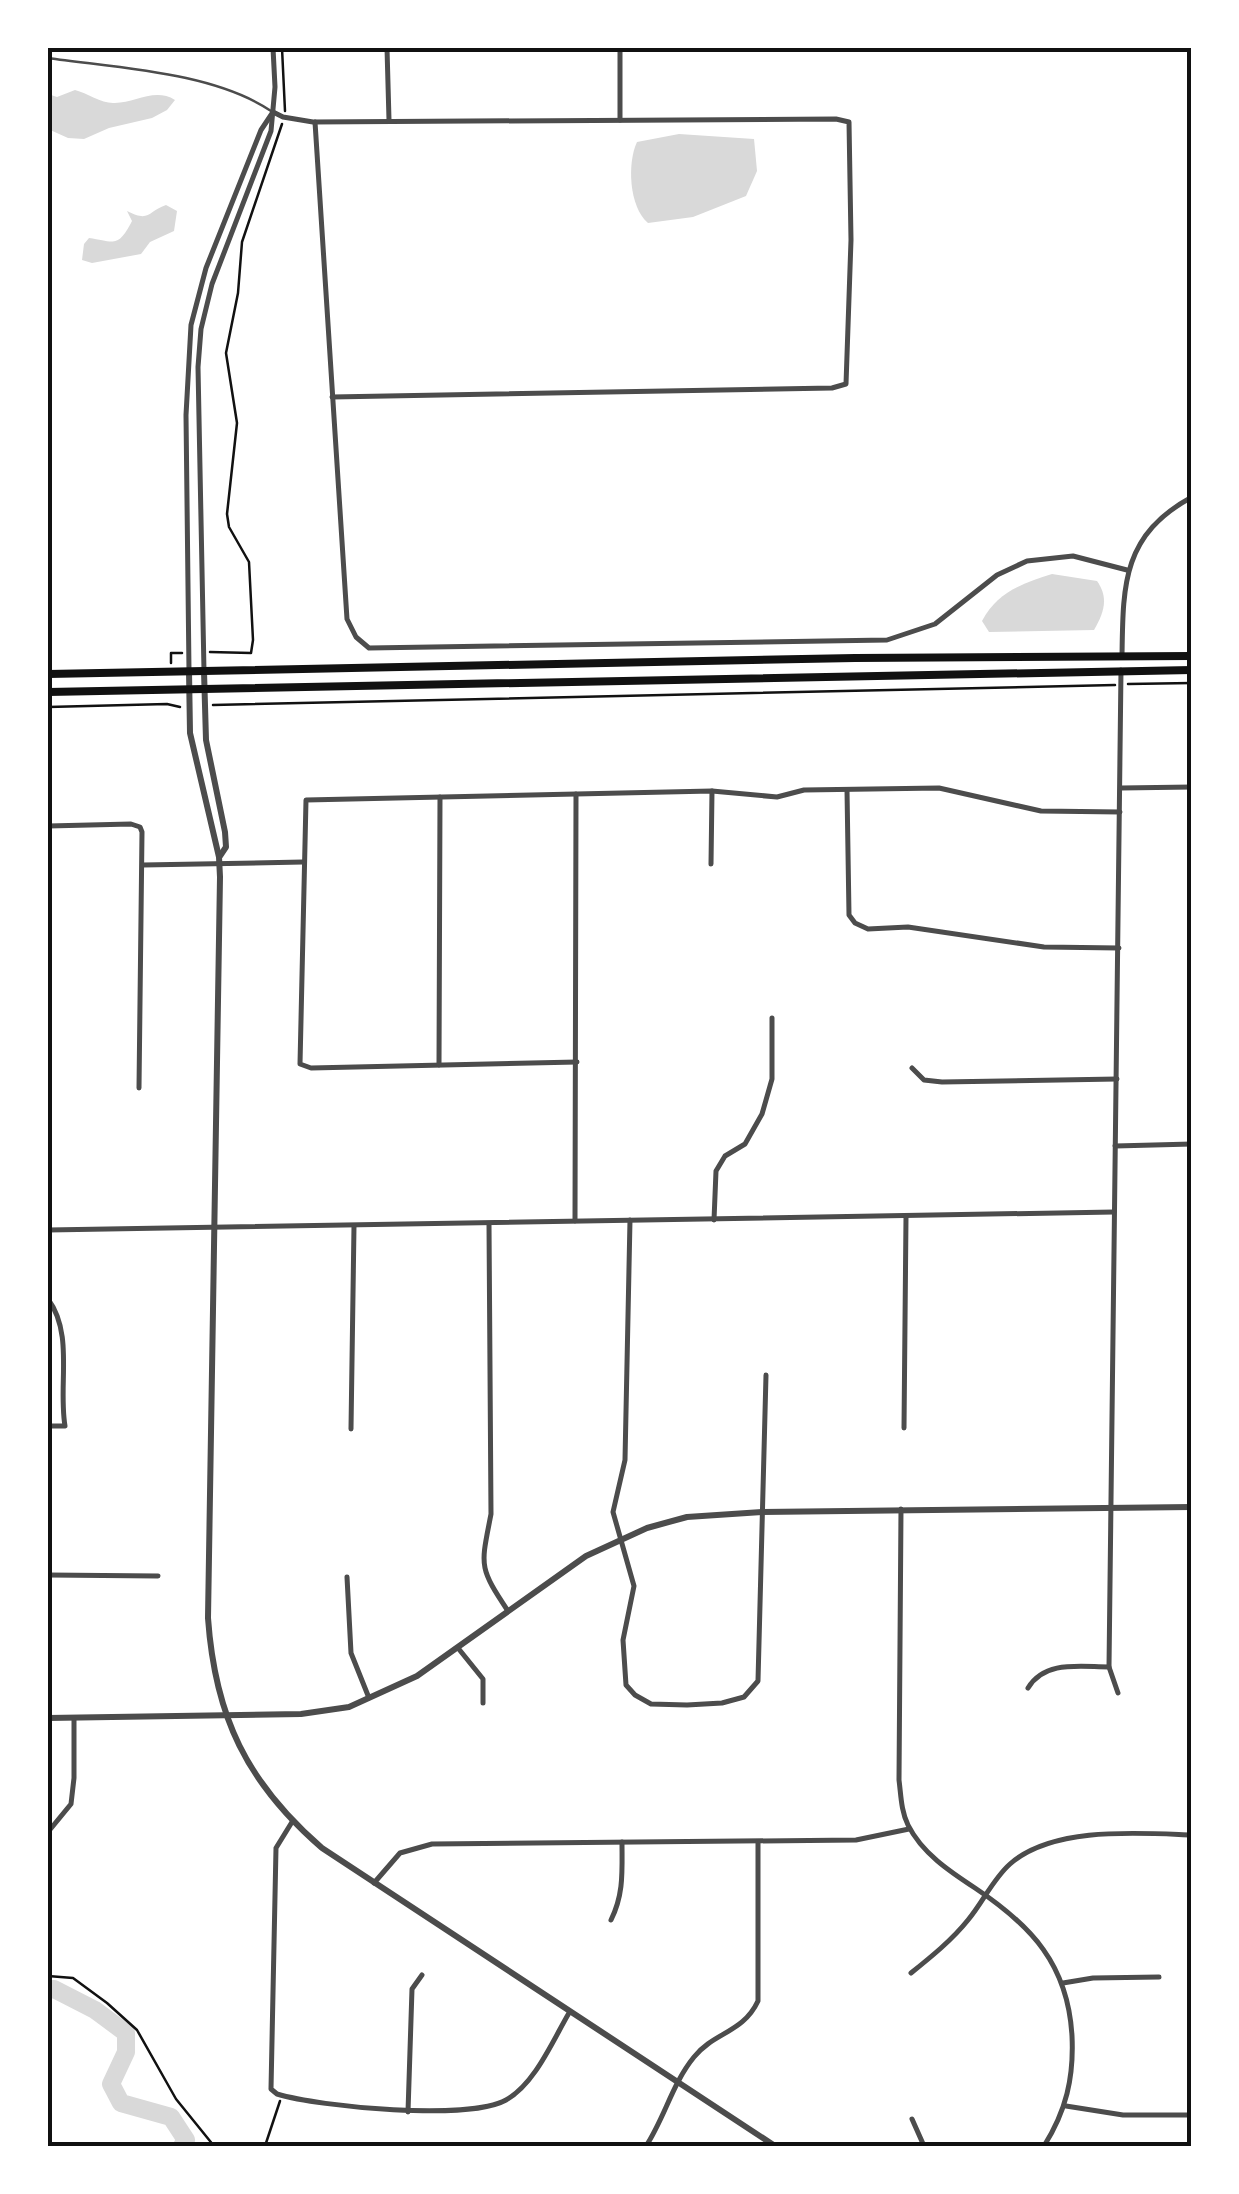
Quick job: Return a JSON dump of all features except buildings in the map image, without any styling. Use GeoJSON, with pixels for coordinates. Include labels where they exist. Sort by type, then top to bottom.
{"type":"FeatureCollection","features":[{"type":"Feature","properties":{"kind":"main road"},"geometry":{"type":"LineString","coordinates":[[48,674],[855,658],[1192,656]]}},
{"type":"Feature","properties":{"kind":"main road"},"geometry":{"type":"LineString","coordinates":[[48,692],[854,672],[1192,670]]}},
{"type":"Feature","properties":{"kind":"street"},"geometry":{"type":"LineString","coordinates":[[220,860],[226,847],[225,832],[206,740],[204,689],[198,381],[201,330],[217,269],[271,130],[273,48]]}},
{"type":"Feature","properties":{"kind":"street"},"geometry":{"type":"LineString","coordinates":[[387,48],[390,120]]}},
{"type":"Feature","properties":{"kind":"street"},"geometry":{"type":"LineString","coordinates":[[620,48],[620,120]]}},
{"type":"Feature","properties":{"kind":"street"},"geometry":{"type":"LineString","coordinates":[[273,112],[283,118],[315,122],[849,122],[851,240],[846,384],[795,389],[332,397]]}},
{"type":"Feature","properties":{"kind":"street"},"geometry":{"type":"LineString","coordinates":[[273,112],[265,120],[206,268],[191,325],[186,415],[188,689],[198,773],[220,860],[208,1618],[213,1666],[244,1758],[292,1822],[322,1848],[775,2146]]}},
{"type":"Feature","properties":{"kind":"street"},"geometry":{"type":"LineString","coordinates":[[315,122],[347,619],[356,637],[368,648],[887,640],[935,624],[997,574],[1027,560],[1072,556],[1127,570]]}},
{"type":"Feature","properties":{"kind":"street"},"geometry":{"type":"LineString","coordinates":[[1122,657],[1122,596],[1127,570],[1143,536],[1161,515],[1192,497]]}},
{"type":"Feature","properties":{"kind":"street"},"geometry":{"type":"LineString","coordinates":[[1118,1694],[1108,1667],[1121,670]]}},
{"type":"Feature","properties":{"kind":"street"},"geometry":{"type":"LineString","coordinates":[[1120,788],[1192,787]]}},
{"type":"Feature","properties":{"kind":"street"},"geometry":{"type":"LineString","coordinates":[[577,1062],[311,1068],[300,1064],[306,800],[712,791],[777,797],[804,790],[939,788],[1042,811],[1120,812]]}},
{"type":"Feature","properties":{"kind":"street"},"geometry":{"type":"LineString","coordinates":[[847,790],[849,915],[854,924],[868,930],[908,926],[935,929],[1044,947],[1120,948]]}},
{"type":"Feature","properties":{"kind":"street"},"geometry":{"type":"LineString","coordinates":[[710,864],[712,791]]}},
{"type":"Feature","properties":{"kind":"street"},"geometry":{"type":"LineString","coordinates":[[575,1221],[576,794]]}},
{"type":"Feature","properties":{"kind":"street"},"geometry":{"type":"LineString","coordinates":[[439,1066],[440,797]]}},
{"type":"Feature","properties":{"kind":"street"},"geometry":{"type":"LineString","coordinates":[[48,826],[140,827],[143,864],[139,1088]]}},
{"type":"Feature","properties":{"kind":"street"},"geometry":{"type":"LineString","coordinates":[[143,864],[220,860],[303,862]]}},
{"type":"Feature","properties":{"kind":"street"},"geometry":{"type":"LineString","coordinates":[[714,1220],[716,1171],[725,1156],[744,1144],[762,1114],[772,1079],[772,1018]]}},
{"type":"Feature","properties":{"kind":"street"},"geometry":{"type":"LineString","coordinates":[[912,1068],[924,1080],[942,1082],[1117,1079]]}},
{"type":"Feature","properties":{"kind":"street"},"geometry":{"type":"LineString","coordinates":[[1115,1146],[1192,1144]]}},
{"type":"Feature","properties":{"kind":"street"},"geometry":{"type":"LineString","coordinates":[[48,1230],[1114,1212]]}},
{"type":"Feature","properties":{"kind":"street"},"geometry":{"type":"LineString","coordinates":[[904,1428],[906,1217]]}},
{"type":"Feature","properties":{"kind":"street"},"geometry":{"type":"LineString","coordinates":[[630,1220],[624,1460],[614,1512],[634,1586],[623,1640],[626,1685],[651,1704],[722,1703],[744,1698],[758,1682],[766,1374]]}},
{"type":"Feature","properties":{"kind":"street"},"geometry":{"type":"LineString","coordinates":[[489,1224],[491,1514],[483,1558],[486,1578],[508,1611]]}},
{"type":"Feature","properties":{"kind":"street"},"geometry":{"type":"LineString","coordinates":[[351,1429],[354,1226]]}},
{"type":"Feature","properties":{"kind":"street"},"geometry":{"type":"LineString","coordinates":[[48,1300],[60,1320],[60,1400],[64,1426],[48,1426]]}},
{"type":"Feature","properties":{"kind":"street"},"geometry":{"type":"LineString","coordinates":[[48,1718],[301,1714],[349,1706],[392,1690],[586,1556],[620,1539],[687,1516],[1192,1507]]}},
{"type":"Feature","properties":{"kind":"street"},"geometry":{"type":"LineString","coordinates":[[901,1510],[899,1780],[903,1813],[910,1829],[940,1865],[1028,1928],[1063,1984],[1072,2050],[1066,2106],[1044,2146]]}},
{"type":"Feature","properties":{"kind":"street"},"geometry":{"type":"LineString","coordinates":[[48,1575],[158,1576]]}},
{"type":"Feature","properties":{"kind":"street"},"geometry":{"type":"LineString","coordinates":[[347,1577],[352,1653],[369,1698]]}},
{"type":"Feature","properties":{"kind":"street"},"geometry":{"type":"LineString","coordinates":[[458,1648],[483,1678],[483,1702]]}},
{"type":"Feature","properties":{"kind":"street"},"geometry":{"type":"LineString","coordinates":[[1028,1688],[1038,1674],[1050,1669],[1108,1667]]}},
{"type":"Feature","properties":{"kind":"street"},"geometry":{"type":"LineString","coordinates":[[48,1832],[71,1804],[74,1718]]}},
{"type":"Feature","properties":{"kind":"street"},"geometry":{"type":"LineString","coordinates":[[292,1822],[276,1848],[272,2089],[282,2096],[408,2112],[478,2108],[506,2100],[526,2082],[569,2013]]}},
{"type":"Feature","properties":{"kind":"street"},"geometry":{"type":"LineString","coordinates":[[374,1883],[400,1853],[421,1846],[856,1840],[910,1829]]}},
{"type":"Feature","properties":{"kind":"street"},"geometry":{"type":"LineString","coordinates":[[911,1973],[969,1919],[1010,1864],[1032,1849],[1087,1836],[1192,1835]]}},
{"type":"Feature","properties":{"kind":"street"},"geometry":{"type":"LineString","coordinates":[[611,1920],[623,1884],[622,1842]]}},
{"type":"Feature","properties":{"kind":"street"},"geometry":{"type":"LineString","coordinates":[[646,2146],[676,2081],[697,2052],[750,2018],[758,2001],[758,1842]]}},
{"type":"Feature","properties":{"kind":"street"},"geometry":{"type":"LineString","coordinates":[[408,2112],[412,1989],[422,1976]]}},
{"type":"Feature","properties":{"kind":"street"},"geometry":{"type":"LineString","coordinates":[[1063,1984],[1093,1978],[1159,1977]]}},
{"type":"Feature","properties":{"kind":"street"},"geometry":{"type":"LineString","coordinates":[[1066,2106],[1123,2115],[1192,2115]]}},
{"type":"Feature","properties":{"kind":"street"},"geometry":{"type":"LineString","coordinates":[[912,2119],[924,2146]]}},
{"type":"Feature","properties":{"kind":"lane"},"geometry":{"type":"LineString","coordinates":[[48,58],[170,76],[243,96],[273,112]]}},
{"type":"Feature","properties":{"kind":"path"},"geometry":{"type":"LineString","coordinates":[[282,48],[285,108]]}},
{"type":"Feature","properties":{"kind":"path"},"geometry":{"type":"LineString","coordinates":[[220,653],[251,653],[253,640],[249,562],[229,526],[227,514],[237,422],[226,352],[238,293],[242,242],[282,128]]}},
{"type":"Feature","properties":{"kind":"path"},"geometry":{"type":"LineString","coordinates":[[220,705],[1192,683]]}},
{"type":"Feature","properties":{"kind":"path"},"geometry":{"type":"LineString","coordinates":[[48,707],[172,707]]}},
{"type":"Feature","properties":{"kind":"path"},"geometry":{"type":"LineString","coordinates":[[48,1976],[72,1978],[137,2030],[176,2100],[214,2146]]}},
{"type":"Feature","properties":{"kind":"path"},"geometry":{"type":"LineString","coordinates":[[265,2146],[282,2096]]}},
{"type":"Feature","properties":{"kind":"shaded area"},"geometry":{"type":"Polygon","coordinates":[[[75,90],[108,103],[152,95],[175,100],[152,118],[109,128],[84,139],[68,138],[48,129],[48,94],[57,97],[75,90]]]}},
{"type":"Feature","properties":{"kind":"shaded area"},"geometry":{"type":"Polygon","coordinates":[[[679,134],[754,139],[757,171],[746,196],[693,217],[648,223],[634,196],[631,173],[637,142],[679,134]]]}},
{"type":"Feature","properties":{"kind":"shaded area"},"geometry":{"type":"Polygon","coordinates":[[[166,205],[177,211],[174,231],[150,242],[141,254],[92,263],[82,260],[89,238],[115,241],[123,236],[132,221],[127,211],[145,216],[166,205]]]}},
{"type":"Feature","properties":{"kind":"shaded area"},"geometry":{"type":"Polygon","coordinates":[[[1052,574],[1097,581],[1104,606],[1094,630],[989,632],[982,621],[995,603],[1021,585],[1052,574]]]}},
{"type":"Feature","properties":{"kind":"waterway"},"geometry":{"type":"LineString","coordinates":[[48,1990],[54,1989],[95,2010],[126,2033],[126,2052],[111,2084],[121,2103],[171,2117],[186,2140],[182,2146]]}}]}
